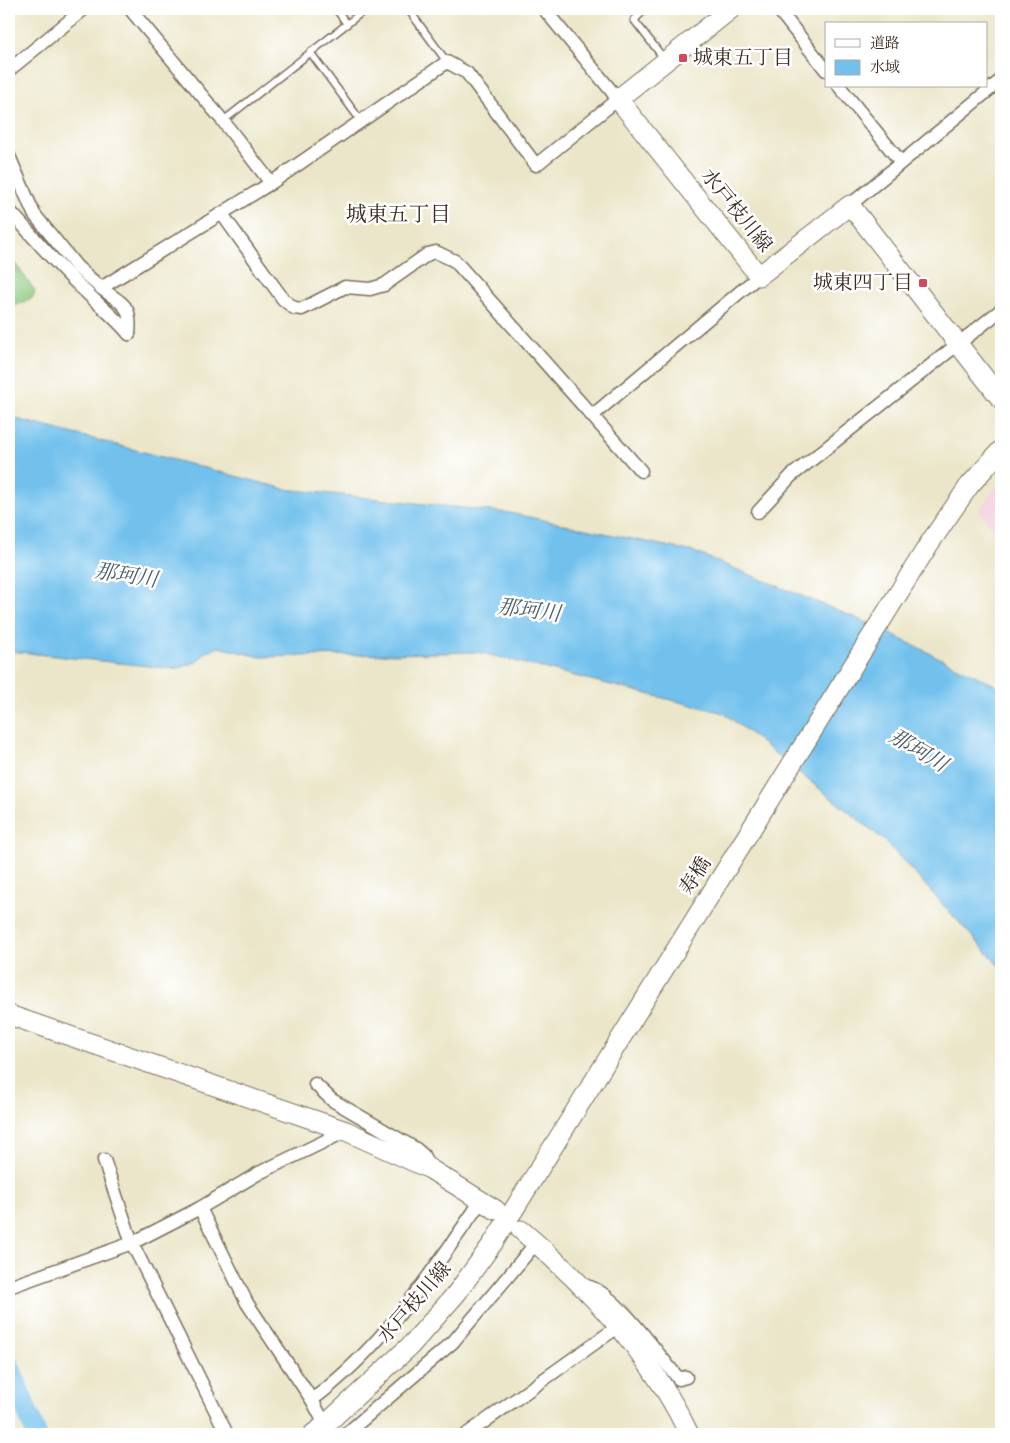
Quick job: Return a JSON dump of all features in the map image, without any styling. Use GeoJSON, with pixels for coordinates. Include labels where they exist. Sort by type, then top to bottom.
{"type":"FeatureCollection","features":[{"type":"Feature","properties":{"kind":"main road"},"geometry":{"type":"LineString","coordinates":[[618,99],[731,9]]}},
{"type":"Feature","properties":{"kind":"main road","name":"水戸枝川線"},"geometry":{"type":"LineString","coordinates":[[618,99],[759,276],[850,205]]}},
{"type":"Feature","properties":{"kind":"main road"},"geometry":{"type":"LineString","coordinates":[[850,205],[960,342],[1001,399]]}},
{"type":"Feature","properties":{"kind":"main road","name":"寿橋"},"geometry":{"type":"LineString","coordinates":[[531,1183],[899,594],[969,486],[1001,450]]}},
{"type":"Feature","properties":{"kind":"main road"},"geometry":{"type":"LineString","coordinates":[[9,1015],[346,1131],[430,1169],[489,1206]]}},
{"type":"Feature","properties":{"kind":"main road","name":"水戸枝川線"},"geometry":{"type":"LineString","coordinates":[[323,1431],[411,1345],[456,1294],[531,1183]]}},
{"type":"Feature","properties":{"kind":"main road"},"geometry":{"type":"LineString","coordinates":[[521,1230],[580,1286],[618,1326],[670,1397],[689,1434]]}},
{"type":"Feature","properties":{"kind":"street"},"geometry":{"type":"LineString","coordinates":[[9,70],[84,9]]}},
{"type":"Feature","properties":{"kind":"street"},"geometry":{"type":"LineString","coordinates":[[130,9],[223,121],[271,183]]}},
{"type":"Feature","properties":{"kind":"street"},"geometry":{"type":"LineString","coordinates":[[101,288],[271,183],[448,62],[467,73],[536,165],[618,99],[544,9]]}},
{"type":"Feature","properties":{"kind":"street"},"geometry":{"type":"LineString","coordinates":[[778,9],[825,69]]}},
{"type":"Feature","properties":{"kind":"street"},"geometry":{"type":"LineString","coordinates":[[850,205],[900,161],[1001,80]]}},
{"type":"Feature","properties":{"kind":"street"},"geometry":{"type":"LineString","coordinates":[[841,88],[900,161]]}},
{"type":"Feature","properties":{"kind":"street"},"geometry":{"type":"LineString","coordinates":[[9,156],[34,214],[77,267],[125,306],[131,316],[129,334],[115,317],[85,292],[54,261],[9,210]]}},
{"type":"Feature","properties":{"kind":"street"},"geometry":{"type":"LineString","coordinates":[[222,214],[283,299],[294,308],[302,309],[345,287],[370,289],[384,285],[428,254],[436,252],[455,261],[641,471]]}},
{"type":"Feature","properties":{"kind":"street"},"geometry":{"type":"LineString","coordinates":[[593,415],[759,276]]}},
{"type":"Feature","properties":{"kind":"street"},"geometry":{"type":"LineString","coordinates":[[758,512],[791,476],[1001,310]]}},
{"type":"Feature","properties":{"kind":"street"},"geometry":{"type":"LineString","coordinates":[[315,1084],[332,1100],[416,1149],[423,1155],[430,1169]]}},
{"type":"Feature","properties":{"kind":"street"},"geometry":{"type":"LineString","coordinates":[[9,1287],[132,1243],[200,1208],[259,1173],[346,1131]]}},
{"type":"Feature","properties":{"kind":"street"},"geometry":{"type":"LineString","coordinates":[[104,1160],[132,1243],[227,1434]]}},
{"type":"Feature","properties":{"kind":"street"},"geometry":{"type":"LineString","coordinates":[[312,1400],[364,1356],[489,1206]]}},
{"type":"Feature","properties":{"kind":"street"},"geometry":{"type":"LineString","coordinates":[[200,1208],[247,1303],[312,1400],[323,1431]]}},
{"type":"Feature","properties":{"kind":"street"},"geometry":{"type":"LineString","coordinates":[[346,1434],[453,1342],[536,1243]]}},
{"type":"Feature","properties":{"kind":"street"},"geometry":{"type":"LineString","coordinates":[[580,1286],[592,1288],[606,1297],[620,1310],[679,1379],[686,1377]]}},
{"type":"Feature","properties":{"kind":"street"},"geometry":{"type":"LineString","coordinates":[[466,1434],[618,1326]]}},
{"type":"Feature","properties":{"kind":"lane"},"geometry":{"type":"LineString","coordinates":[[336,9],[347,24]]}},
{"type":"Feature","properties":{"kind":"lane"},"geometry":{"type":"LineString","coordinates":[[223,121],[366,9]]}},
{"type":"Feature","properties":{"kind":"lane"},"geometry":{"type":"LineString","coordinates":[[408,9],[448,62]]}},
{"type":"Feature","properties":{"kind":"lane"},"geometry":{"type":"LineString","coordinates":[[646,9],[634,20],[666,61]]}},
{"type":"Feature","properties":{"kind":"lane"},"geometry":{"type":"LineString","coordinates":[[310,52],[361,121]]}},
{"type":"Feature","properties":{"kind":"shaded area"},"geometry":{"type":"Polygon","coordinates":[[[1001,480],[1001,541],[979,510],[1001,480]]]}},
{"type":"Feature","properties":{"kind":"green space"},"geometry":{"type":"Polygon","coordinates":[[[9,255],[35,291],[33,297],[9,309],[9,255]]]}},
{"type":"Feature","properties":{"kind":"water","name":"那珂川"},"geometry":{"type":"Polygon","coordinates":[[[9,417],[285,489],[510,513],[694,552],[868,623],[1001,688],[1001,968],[884,840],[724,713],[478,652],[261,657],[219,647],[205,653],[197,662],[175,669],[9,651],[9,417]]]}},
{"type":"Feature","properties":{"kind":"waterway"},"geometry":{"type":"LineString","coordinates":[[9,1365],[36,1434]]}},
{"type":"Feature","properties":{"kind":"place","name":"城東五丁目"},"geometry":{"type":"Point","coordinates":[683,58]}},
{"type":"Feature","properties":{"kind":"place","name":"城東四丁目"},"geometry":{"type":"Point","coordinates":[923,283]}},
{"type":"Feature","properties":{"kind":"district","name":"城東五丁目"},"geometry":{"type":"Point","coordinates":[398,215]}}]}
